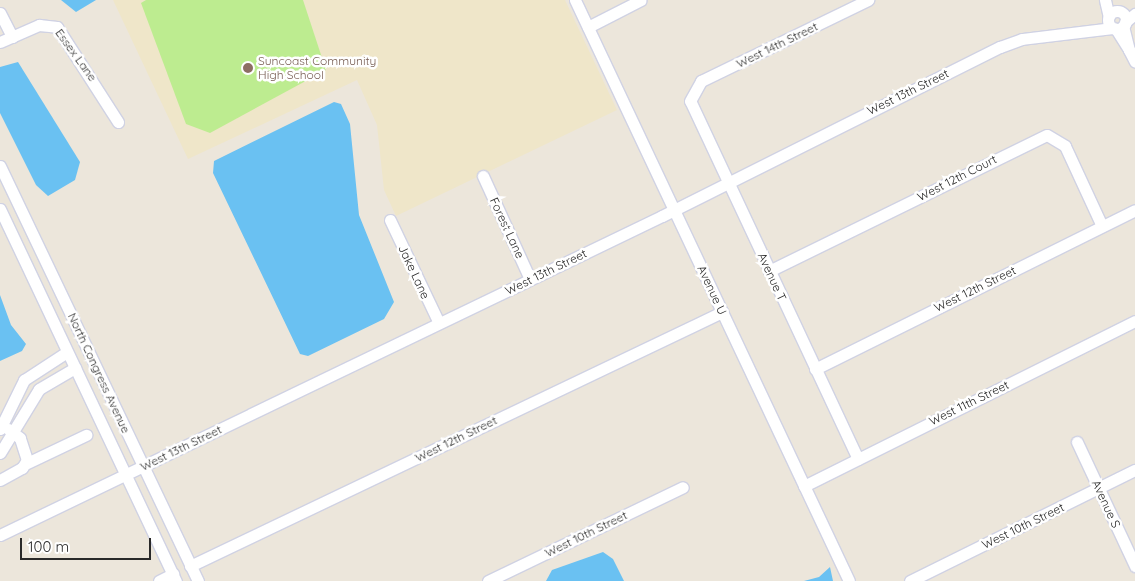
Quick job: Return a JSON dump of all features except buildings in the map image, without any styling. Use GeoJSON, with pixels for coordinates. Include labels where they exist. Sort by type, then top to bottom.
{"type":"FeatureCollection","features":[{"type":"Feature","properties":{"kind":"street","name":"Avenue U"},"geometry":{"type":"LineString","coordinates":[[575,0],[849,581]]}},
{"type":"Feature","properties":{"kind":"street"},"geometry":{"type":"LineString","coordinates":[[588,26],[641,0]]}},
{"type":"Feature","properties":{"kind":"street","name":"West 14th Street"},"geometry":{"type":"LineString","coordinates":[[691,95],[701,82],[868,0]]}},
{"type":"Feature","properties":{"kind":"street"},"geometry":{"type":"LineString","coordinates":[[1106,0],[1135,62]]}},
{"type":"Feature","properties":{"kind":"street","name":"West 13th Street"},"geometry":{"type":"LineString","coordinates":[[0,535],[530,280],[673,207],[1007,44],[1097,29],[1117,21],[1135,10]]}},
{"type":"Feature","properties":{"kind":"street"},"geometry":{"type":"LineString","coordinates":[[0,13],[12,37],[0,42]]}},
{"type":"Feature","properties":{"kind":"street"},"geometry":{"type":"LineString","coordinates":[[1117,21],[1135,14]]}},
{"type":"Feature","properties":{"kind":"street","name":"Essex Lane"},"geometry":{"type":"LineString","coordinates":[[12,37],[39,25],[57,27],[118,122]]}},
{"type":"Feature","properties":{"kind":"street","name":"Avenue T"},"geometry":{"type":"LineString","coordinates":[[691,95],[692,107],[858,459]]}},
{"type":"Feature","properties":{"kind":"street","name":"West 12th Court"},"geometry":{"type":"LineString","coordinates":[[770,272],[1046,135],[1065,146],[1102,226]]}},
{"type":"Feature","properties":{"kind":"street","name":"North Congress Avenue"},"geometry":{"type":"LineString","coordinates":[[0,166],[198,581]]}},
{"type":"Feature","properties":{"kind":"street","name":"Forest Lane"},"geometry":{"type":"LineString","coordinates":[[483,176],[530,280]]}},
{"type":"Feature","properties":{"kind":"street","name":"North Congress Avenue"},"geometry":{"type":"LineString","coordinates":[[0,210],[175,578]]}},
{"type":"Feature","properties":{"kind":"street","name":"West 12th Street"},"geometry":{"type":"LineString","coordinates":[[816,369],[1135,210]]}},
{"type":"Feature","properties":{"kind":"street","name":"Jake Lane"},"geometry":{"type":"LineString","coordinates":[[390,220],[438,323]]}},
{"type":"Feature","properties":{"kind":"street","name":"West 12th Street"},"geometry":{"type":"LineString","coordinates":[[190,566],[722,312]]}},
{"type":"Feature","properties":{"kind":"street","name":"West 11th Street"},"geometry":{"type":"LineString","coordinates":[[804,486],[1135,321]]}},
{"type":"Feature","properties":{"kind":"street"},"geometry":{"type":"LineString","coordinates":[[25,464],[25,450],[13,431],[1,427],[22,383],[33,371],[68,352]]}},
{"type":"Feature","properties":{"kind":"street"},"geometry":{"type":"LineString","coordinates":[[0,453],[35,393],[75,368]]}},
{"type":"Feature","properties":{"kind":"street"},"geometry":{"type":"LineString","coordinates":[[22,383],[35,393]]}},
{"type":"Feature","properties":{"kind":"street"},"geometry":{"type":"LineString","coordinates":[[0,480],[25,464],[86,435]]}},
{"type":"Feature","properties":{"kind":"street","name":"Avenue S"},"geometry":{"type":"LineString","coordinates":[[1077,442],[1135,566]]}},
{"type":"Feature","properties":{"kind":"street","name":"West 10th Street"},"geometry":{"type":"LineString","coordinates":[[910,581],[1135,470]]}},
{"type":"Feature","properties":{"kind":"street","name":"West 10th Street"},"geometry":{"type":"LineString","coordinates":[[488,581],[683,487]]}},
{"type":"Feature","properties":{"kind":"street"},"geometry":{"type":"LineString","coordinates":[[159,581],[175,578]]}},
{"type":"Feature","properties":{"kind":"shaded area"},"geometry":{"type":"Polygon","coordinates":[[[113,0],[565,0],[617,110],[396,216],[384,190],[377,125],[357,80],[188,159],[113,0]]]}},
{"type":"Feature","properties":{"kind":"green space","name":"Suncoast Community High School"},"geometry":{"type":"Polygon","coordinates":[[[146,0],[303,0],[326,70],[210,133],[186,124],[141,3],[146,0]]]}},
{"type":"Feature","properties":{"kind":"water"},"geometry":{"type":"Polygon","coordinates":[[[61,0],[96,0],[76,12],[61,0]]]}},
{"type":"Feature","properties":{"kind":"water"},"geometry":{"type":"Polygon","coordinates":[[[18,62],[80,162],[75,180],[48,196],[36,185],[0,113],[0,67],[18,62]]]}},
{"type":"Feature","properties":{"kind":"water"},"geometry":{"type":"Polygon","coordinates":[[[334,102],[341,104],[350,124],[359,215],[394,302],[384,319],[308,356],[300,354],[213,173],[214,161],[334,102]]]}},
{"type":"Feature","properties":{"kind":"water"},"geometry":{"type":"Polygon","coordinates":[[[0,295],[11,325],[26,344],[22,351],[0,361],[0,295]]]}},
{"type":"Feature","properties":{"kind":"water"},"geometry":{"type":"Polygon","coordinates":[[[603,552],[613,559],[624,581],[546,581],[552,570],[603,552]]]}},
{"type":"Feature","properties":{"kind":"water"},"geometry":{"type":"Polygon","coordinates":[[[830,567],[833,581],[804,581],[819,577],[830,567]]]}},
{"type":"Feature","properties":{"kind":"place","name":"Suncoast Community High School"},"geometry":{"type":"Point","coordinates":[248,68]}}]}
